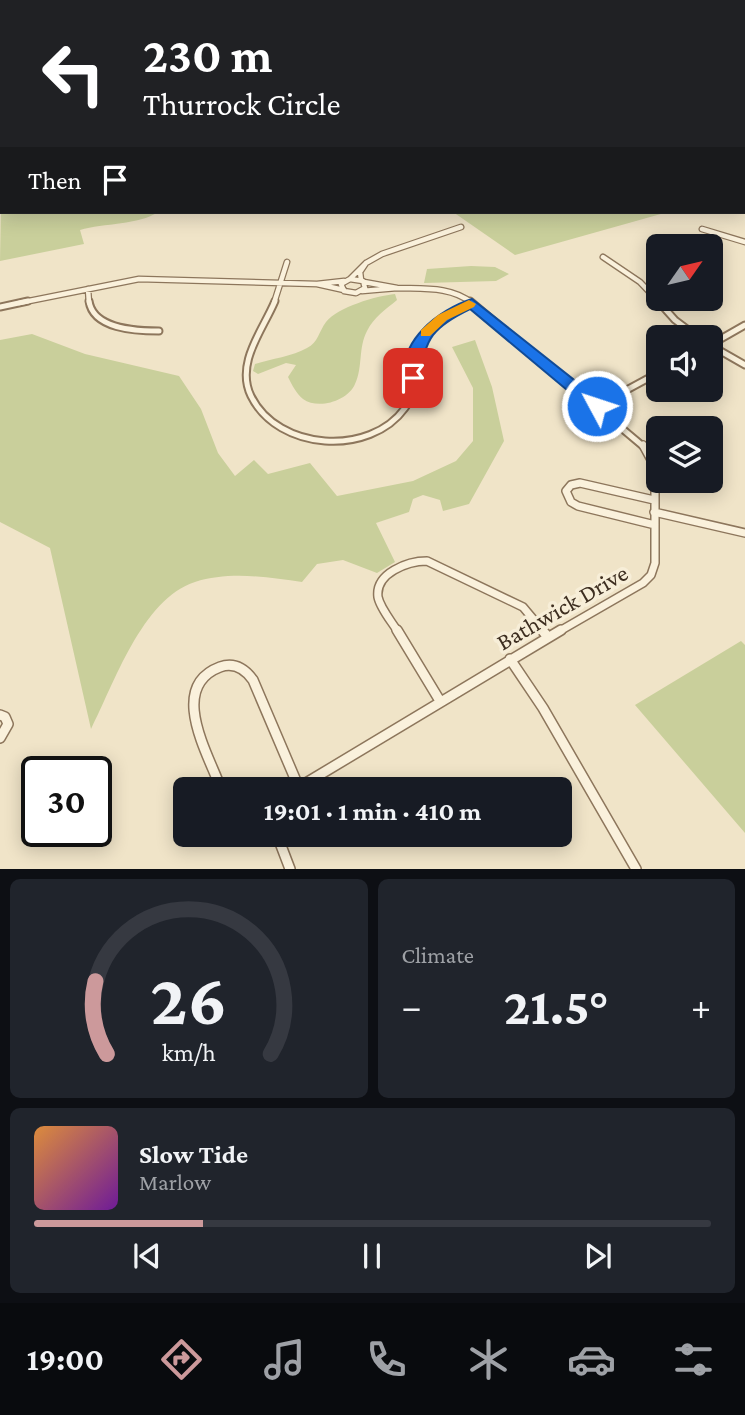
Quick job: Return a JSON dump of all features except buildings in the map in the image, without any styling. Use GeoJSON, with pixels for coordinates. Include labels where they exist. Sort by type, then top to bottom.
{"type":"FeatureCollection","features":[{"type":"Feature","properties":{"kind":"street"},"geometry":{"type":"LineString","coordinates":[[345,291],[341,285],[366,263],[407,243],[461,227]]}},
{"type":"Feature","properties":{"kind":"street"},"geometry":{"type":"LineString","coordinates":[[702,229],[745,242]]}},
{"type":"Feature","properties":{"kind":"street"},"geometry":{"type":"LineString","coordinates":[[603,257],[640,282],[682,325]]}},
{"type":"Feature","properties":{"kind":"street"},"geometry":{"type":"LineString","coordinates":[[287,262],[271,312],[258,330],[249,356],[246,383],[255,405],[273,424],[312,439],[336,440],[362,436],[385,426],[398,416],[412,395],[415,355],[424,335],[443,317],[472,303]]}},
{"type":"Feature","properties":{"kind":"street"},"geometry":{"type":"LineString","coordinates":[[362,291],[366,287],[359,273],[366,263]]}},
{"type":"Feature","properties":{"kind":"street"},"geometry":{"type":"LineString","coordinates":[[0,307],[152,278],[317,284]]}},
{"type":"Feature","properties":{"kind":"street","name":"Bathwick Drive"},"geometry":{"type":"LineString","coordinates":[[317,284],[346,280],[397,288]]}},
{"type":"Feature","properties":{"kind":"street","name":"Bathwick Drive"},"geometry":{"type":"LineString","coordinates":[[315,777],[510,659],[643,583],[651,575],[655,563],[655,467],[649,452],[597,406],[472,303],[449,290],[397,288],[353,293],[317,284]]}},
{"type":"Feature","properties":{"kind":"street"},"geometry":{"type":"LineString","coordinates":[[88,289],[92,313],[97,319],[144,331],[159,331]]}},
{"type":"Feature","properties":{"kind":"street"},"geometry":{"type":"LineString","coordinates":[[723,338],[745,325]]}},
{"type":"Feature","properties":{"kind":"street"},"geometry":{"type":"LineString","coordinates":[[723,352],[745,365]]}},
{"type":"Feature","properties":{"kind":"street"},"geometry":{"type":"LineString","coordinates":[[597,406],[646,379]]}},
{"type":"Feature","properties":{"kind":"street"},"geometry":{"type":"LineString","coordinates":[[654,500],[580,483],[572,485],[566,493],[571,502],[578,506],[654,525]]}},
{"type":"Feature","properties":{"kind":"street"},"geometry":{"type":"LineString","coordinates":[[654,512],[745,533]]}},
{"type":"Feature","properties":{"kind":"street"},"geometry":{"type":"LineString","coordinates":[[440,701],[379,601],[379,584],[392,571],[420,560],[436,564],[523,607],[548,637]]}},
{"type":"Feature","properties":{"kind":"street"},"geometry":{"type":"LineString","coordinates":[[510,659],[538,701],[636,869]]}},
{"type":"Feature","properties":{"kind":"street"},"geometry":{"type":"LineString","coordinates":[[217,777],[198,723],[193,699],[196,688],[206,676],[216,669],[230,666],[246,671],[253,680],[293,777]]}},
{"type":"Feature","properties":{"kind":"street"},"geometry":{"type":"LineString","coordinates":[[0,715],[5,717],[8,724],[0,738]]}},
{"type":"Feature","properties":{"kind":"street"},"geometry":{"type":"LineString","coordinates":[[282,847],[290,869]]}},
{"type":"Feature","properties":{"kind":"green space"},"geometry":{"type":"Polygon","coordinates":[[[1,214],[154,214],[131,222],[80,230],[84,244],[0,261],[1,214]]]}},
{"type":"Feature","properties":{"kind":"green space"},"geometry":{"type":"Polygon","coordinates":[[[456,214],[661,214],[515,255],[456,214]]]}},
{"type":"Feature","properties":{"kind":"green space"},"geometry":{"type":"Polygon","coordinates":[[[495,267],[509,274],[496,281],[424,283],[427,269],[495,267]]]}},
{"type":"Feature","properties":{"kind":"green space"},"geometry":{"type":"Polygon","coordinates":[[[395,294],[397,300],[376,318],[367,331],[355,384],[339,399],[316,404],[303,399],[288,377],[296,365],[286,363],[258,374],[253,371],[255,364],[311,346],[326,322],[348,307],[395,294]]]}},
{"type":"Feature","properties":{"kind":"green space"},"geometry":{"type":"Polygon","coordinates":[[[32,334],[85,354],[179,376],[201,409],[218,453],[235,476],[254,460],[268,474],[310,463],[337,496],[413,481],[456,461],[473,441],[473,388],[452,347],[475,340],[492,387],[504,441],[469,504],[443,511],[440,500],[423,495],[413,499],[409,512],[376,523],[395,562],[377,573],[343,560],[317,564],[302,582],[262,577],[221,577],[195,582],[176,591],[145,624],[132,645],[91,729],[50,548],[0,522],[0,340],[32,334]]]}},
{"type":"Feature","properties":{"kind":"green space"},"geometry":{"type":"Polygon","coordinates":[[[741,641],[745,645],[745,833],[635,705],[741,641]]]}},
{"type":"Feature","properties":{"kind":"slow traffic"},"geometry":{"type":"LineString","coordinates":[[426,333],[443,317],[469,304]]}},
{"type":"Feature","properties":{"kind":"route"},"geometry":{"type":"LineString","coordinates":[[413,378],[415,355],[424,335],[443,317],[472,303],[597,406]]}}]}
